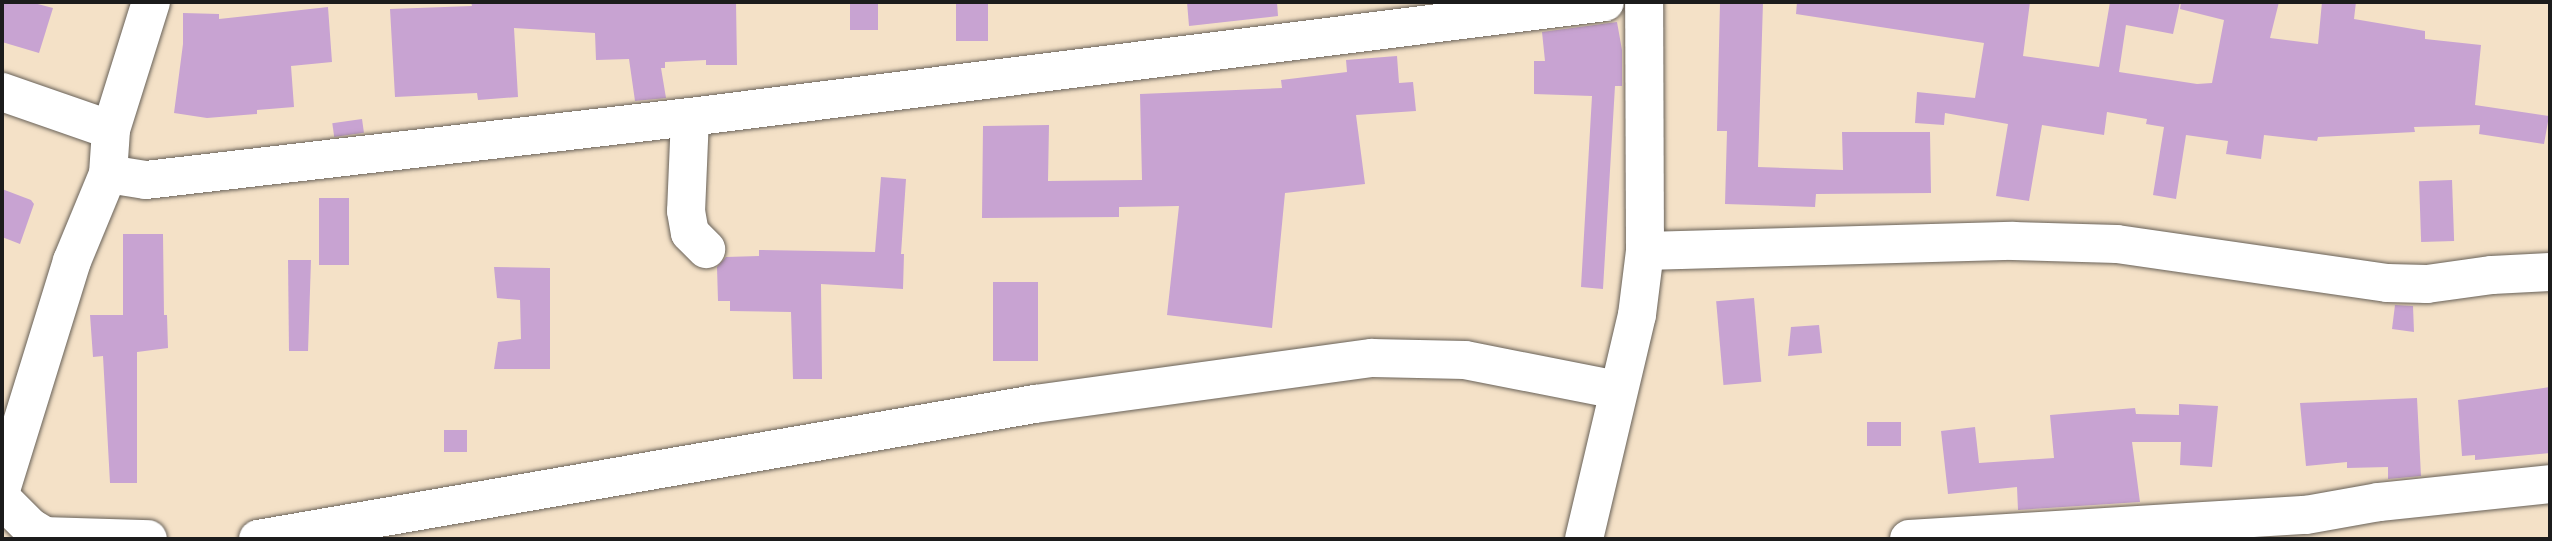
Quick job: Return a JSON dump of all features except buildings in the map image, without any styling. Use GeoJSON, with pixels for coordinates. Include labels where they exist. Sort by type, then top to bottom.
{"type":"FeatureCollection","features":[{"type":"Feature","properties":{"kind":"street"},"geometry":{"type":"LineString","coordinates":[[2,487],[72,261],[108,174],[111,130],[151,2]]}},
{"type":"Feature","properties":{"kind":"street"},"geometry":{"type":"LineString","coordinates":[[108,174],[146,180],[690,117],[1605,2]]}},
{"type":"Feature","properties":{"kind":"street"},"geometry":{"type":"LineString","coordinates":[[1584,539],[1637,315],[1646,251],[1644,2]]}},
{"type":"Feature","properties":{"kind":"street"},"geometry":{"type":"LineString","coordinates":[[2,92],[111,130]]}},
{"type":"Feature","properties":{"kind":"street"},"geometry":{"type":"LineString","coordinates":[[690,117],[686,211],[691,233],[706,249]]}},
{"type":"Feature","properties":{"kind":"street"},"geometry":{"type":"LineString","coordinates":[[1646,251],[2013,241],[2117,244],[2387,283],[2427,284],[2491,275],[2550,272]]}},
{"type":"Feature","properties":{"kind":"street"},"geometry":{"type":"LineString","coordinates":[[258,539],[1035,404],[1372,358],[1465,360],[1618,390]]}},
{"type":"Feature","properties":{"kind":"street"},"geometry":{"type":"LineString","coordinates":[[1909,539],[2305,527],[2379,502],[2550,484]]}},
{"type":"Feature","properties":{"kind":"street"},"geometry":{"type":"LineString","coordinates":[[2,499],[30,527],[45,536],[148,539]]}}]}
